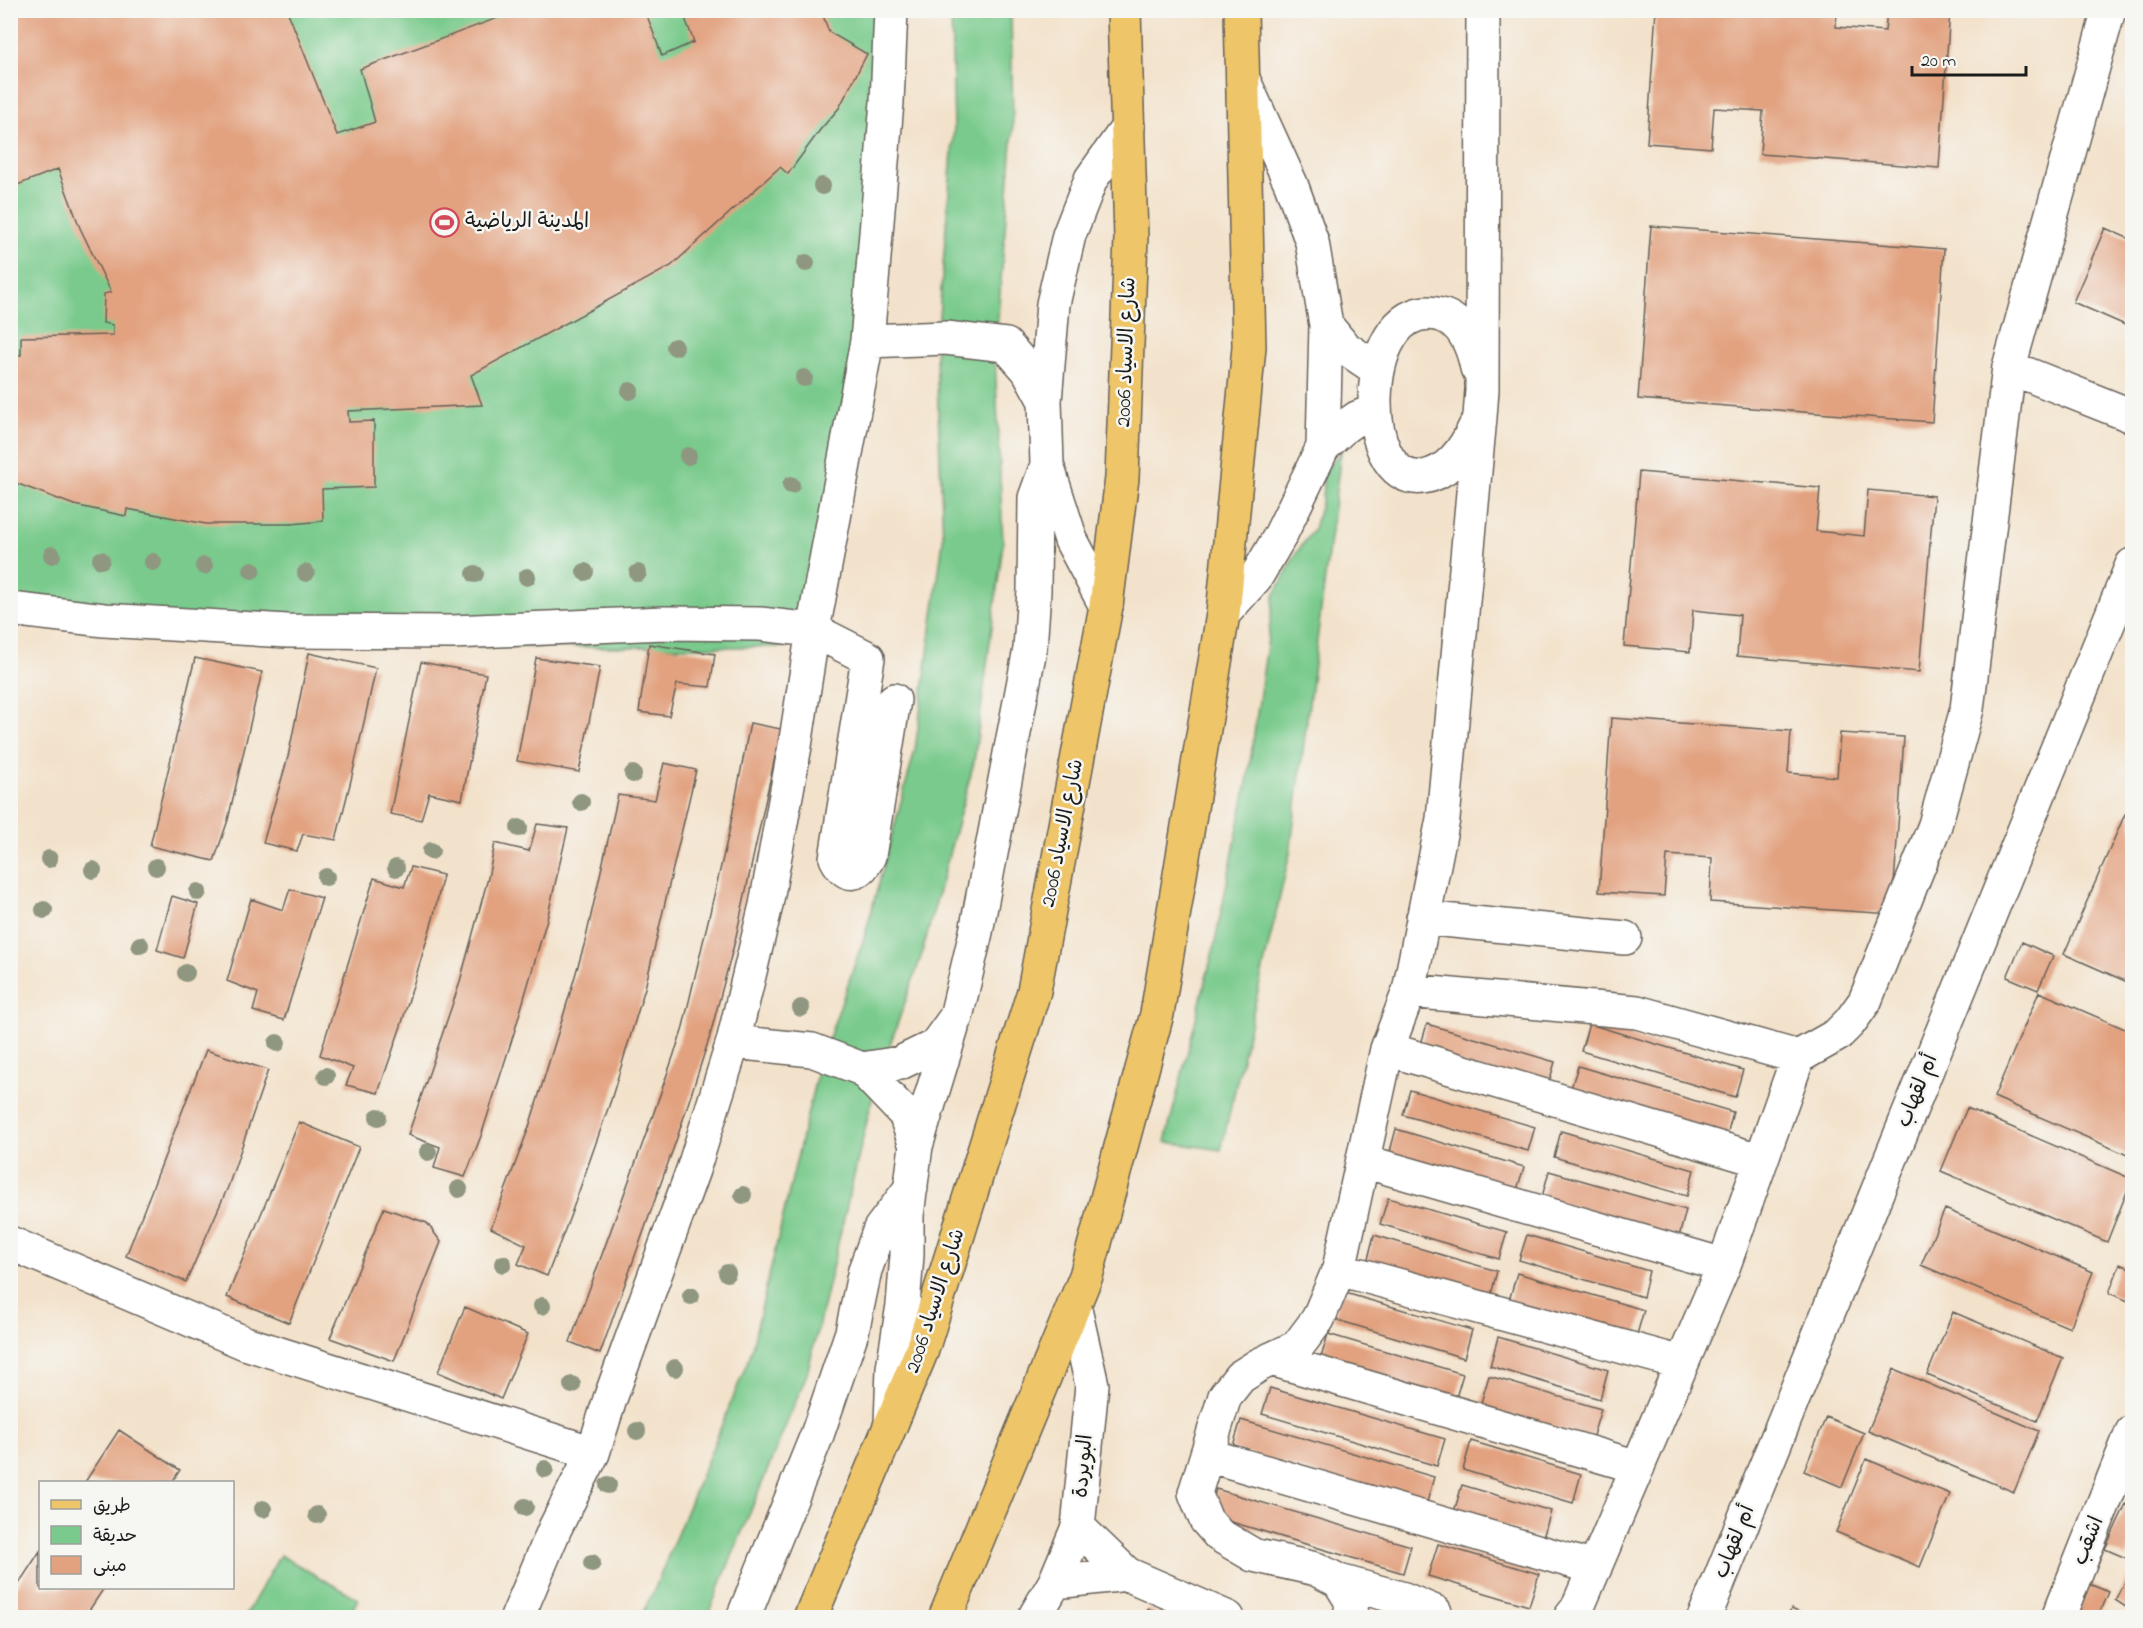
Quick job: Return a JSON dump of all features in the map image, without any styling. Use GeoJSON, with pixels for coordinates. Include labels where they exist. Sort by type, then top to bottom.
{"type":"FeatureCollection","features":[{"type":"Feature","properties":{"kind":"main road","name":"شارع الاسياد 2006"},"geometry":{"type":"LineString","coordinates":[[810,1617],[922,1350],[1034,991],[1106,606],[1122,478],[1131,238],[1124,10]]}},
{"type":"Feature","properties":{"kind":"main road"},"geometry":{"type":"LineString","coordinates":[[945,1617],[1086,1276],[1157,1014],[1223,614],[1249,347],[1241,10]]}},
{"type":"Feature","properties":{"kind":"street"},"geometry":{"type":"LineString","coordinates":[[517,1617],[555,1528],[593,1453],[610,1399],[693,1170],[733,1042],[766,906],[813,630],[867,341],[887,102],[891,10]]}},
{"type":"Feature","properties":{"kind":"street"},"geometry":{"type":"LineString","coordinates":[[1435,1616],[1404,1599],[1339,1581],[1316,1569],[1253,1555],[1219,1535],[1206,1521],[1195,1493],[1225,1396],[1240,1377],[1297,1347],[1318,1319],[1339,1269],[1387,1049],[1409,991],[1443,819],[1481,404],[1483,10]]}},
{"type":"Feature","properties":{"kind":"street"},"geometry":{"type":"LineString","coordinates":[[1570,1617],[1577,1610],[1724,1265],[1759,1160],[1798,1057],[1837,1035],[1850,1023],[1865,1001],[1935,825],[1967,709],[2009,367],[2109,10]]}},
{"type":"Feature","properties":{"kind":"street"},"geometry":{"type":"LineString","coordinates":[[1243,80],[1291,184],[1312,242],[1326,325],[1323,447]]}},
{"type":"Feature","properties":{"kind":"street"},"geometry":{"type":"LineString","coordinates":[[1106,606],[1071,540],[1047,465],[1046,401],[1053,304],[1069,236],[1091,179],[1128,127]]}},
{"type":"Feature","properties":{"kind":"street"},"geometry":{"type":"LineString","coordinates":[[1006,345],[1053,304]]}},
{"type":"Feature","properties":{"kind":"street"},"geometry":{"type":"LineString","coordinates":[[1419,313],[1442,315],[1455,320],[1470,346],[1481,404],[1468,442],[1454,460],[1438,473],[1422,478],[1404,473],[1390,461],[1380,443],[1374,411],[1378,370],[1383,353],[1398,326],[1419,313]]}},
{"type":"Feature","properties":{"kind":"street"},"geometry":{"type":"LineString","coordinates":[[1326,325],[1344,347],[1378,370]]}},
{"type":"Feature","properties":{"kind":"street"},"geometry":{"type":"LineString","coordinates":[[867,341],[946,338],[1006,345],[1028,370],[1046,401]]}},
{"type":"Feature","properties":{"kind":"street"},"geometry":{"type":"LineString","coordinates":[[2009,367],[2133,416]]}},
{"type":"Feature","properties":{"kind":"street"},"geometry":{"type":"LineString","coordinates":[[1223,614],[1256,578],[1280,536],[1323,447],[1344,427],[1357,418],[1374,411]]}},
{"type":"Feature","properties":{"kind":"street"},"geometry":{"type":"LineString","coordinates":[[891,1426],[893,1368],[903,1305],[907,1215],[916,1146],[956,1017],[976,932],[1030,649],[1034,591],[1035,498],[1047,465]]}},
{"type":"Feature","properties":{"kind":"street","name":"أم لقهاب"},"geometry":{"type":"LineString","coordinates":[[1704,1617],[2133,566]]}},
{"type":"Feature","properties":{"kind":"street"},"geometry":{"type":"LineString","coordinates":[[10,609],[104,620],[287,631],[452,632],[664,622],[760,624],[813,630],[868,658],[836,858],[840,867],[847,872],[855,873],[861,869],[869,856],[894,700]]}},
{"type":"Feature","properties":{"kind":"street"},"geometry":{"type":"LineString","coordinates":[[1423,918],[1625,938]]}},
{"type":"Feature","properties":{"kind":"street"},"geometry":{"type":"LineString","coordinates":[[1409,991],[1637,1012],[1798,1057]]}},
{"type":"Feature","properties":{"kind":"street"},"geometry":{"type":"LineString","coordinates":[[862,1069],[900,1063],[936,1046],[956,1017]]}},
{"type":"Feature","properties":{"kind":"street"},"geometry":{"type":"LineString","coordinates":[[733,1042],[813,1050],[862,1069],[905,1114],[916,1146]]}},
{"type":"Feature","properties":{"kind":"street"},"geometry":{"type":"LineString","coordinates":[[1387,1049],[1759,1160]]}},
{"type":"Feature","properties":{"kind":"street"},"geometry":{"type":"LineString","coordinates":[[1363,1161],[1724,1265]]}},
{"type":"Feature","properties":{"kind":"street"},"geometry":{"type":"LineString","coordinates":[[743,1617],[817,1435],[852,1332],[865,1270],[880,1229],[911,1188]]}},
{"type":"Feature","properties":{"kind":"street"},"geometry":{"type":"LineString","coordinates":[[10,1243],[245,1343],[593,1453]]}},
{"type":"Feature","properties":{"kind":"street"},"geometry":{"type":"LineString","coordinates":[[1339,1269],[1682,1363]]}},
{"type":"Feature","properties":{"kind":"street","name":"البويردة"},"geometry":{"type":"LineString","coordinates":[[1034,1617],[1055,1582],[1078,1527],[1092,1385],[1074,1305]]}},
{"type":"Feature","properties":{"kind":"street"},"geometry":{"type":"LineString","coordinates":[[1272,1359],[1638,1467]]}},
{"type":"Feature","properties":{"kind":"street","name":"اشقب"},"geometry":{"type":"LineString","coordinates":[[2058,1617],[2133,1432]]}},
{"type":"Feature","properties":{"kind":"street"},"geometry":{"type":"LineString","coordinates":[[1208,1455],[1595,1568]]}},
{"type":"Feature","properties":{"kind":"street"},"geometry":{"type":"LineString","coordinates":[[1078,1527],[1127,1574],[1228,1617]]}},
{"type":"Feature","properties":{"kind":"street"},"geometry":{"type":"LineString","coordinates":[[1055,1582],[1127,1574]]}},
{"type":"Feature","properties":{"kind":"street"},"geometry":{"type":"LineString","coordinates":[[1339,1581],[1352,1602],[1350,1617]]}},
{"type":"Feature","properties":{"kind":"green space","name":"المدينة الرياضية"},"geometry":{"type":"Polygon","coordinates":[[[10,11],[891,11],[887,102],[813,630],[782,647],[487,647],[11,619],[10,11]]]}},
{"type":"Feature","properties":{"kind":"green space"},"geometry":{"type":"Polygon","coordinates":[[[951,11],[1011,11],[1013,129],[995,355],[1003,544],[974,762],[921,957],[875,1087],[807,1374],[707,1617],[640,1618],[655,1588],[750,1356],[818,1069],[864,938],[915,750],[943,540],[936,354],[954,127],[951,11]]]}},
{"type":"Feature","properties":{"kind":"green space"},"geometry":{"type":"Polygon","coordinates":[[[1341,452],[1290,853],[1221,1150],[1165,1142],[1214,947],[1247,783],[1274,596],[1297,552],[1314,529],[1322,499],[1324,471],[1341,452]]]}},
{"type":"Feature","properties":{"kind":"green space"},"geometry":{"type":"Polygon","coordinates":[[[280,1555],[358,1599],[348,1617],[245,1617],[280,1555]]]}},
{"type":"Feature","properties":{"kind":"building"},"geometry":{"type":"Polygon","coordinates":[[[10,10],[30,10],[31,12],[35,10],[287,10],[337,135],[375,122],[360,69],[519,10],[645,10],[662,56],[694,42],[682,10],[821,10],[829,32],[867,54],[839,108],[788,174],[780,167],[671,266],[471,375],[482,405],[348,411],[349,422],[374,421],[374,487],[322,489],[323,521],[291,524],[206,524],[127,509],[126,516],[74,505],[10,481],[10,409],[13,409],[12,354],[21,355],[21,337],[113,335],[113,325],[103,323],[104,294],[111,292],[80,228],[58,169],[10,188],[10,10]]]}},
{"type":"Feature","properties":{"kind":"building"},"geometry":{"type":"Polygon","coordinates":[[[1656,10],[1837,10],[1836,27],[1885,31],[1887,10],[1950,10],[1939,168],[1760,154],[1763,111],[1714,108],[1711,148],[1647,143],[1656,10]]]}},
{"type":"Feature","properties":{"kind":"building"},"geometry":{"type":"Polygon","coordinates":[[[1651,226],[1944,249],[1932,422],[1638,399],[1651,226]]]}},
{"type":"Feature","properties":{"kind":"building"},"geometry":{"type":"Polygon","coordinates":[[[2105,228],[2132,240],[2132,328],[2073,302],[2105,228]]]}},
{"type":"Feature","properties":{"kind":"building"},"geometry":{"type":"Polygon","coordinates":[[[1639,472],[1820,488],[1816,531],[1864,536],[1868,490],[1934,496],[1919,672],[1737,656],[1740,615],[1693,610],[1690,652],[1624,646],[1639,472]]]}},
{"type":"Feature","properties":{"kind":"building"},"geometry":{"type":"Polygon","coordinates":[[[649,644],[715,654],[710,687],[677,684],[669,716],[639,712],[649,644]]]}},
{"type":"Feature","properties":{"kind":"building"},"geometry":{"type":"Polygon","coordinates":[[[309,653],[376,668],[336,840],[303,834],[297,851],[263,843],[288,757],[309,653]]]}},
{"type":"Feature","properties":{"kind":"building"},"geometry":{"type":"Polygon","coordinates":[[[195,658],[262,672],[228,820],[214,861],[150,846],[195,658]]]}},
{"type":"Feature","properties":{"kind":"building"},"geometry":{"type":"Polygon","coordinates":[[[536,658],[600,667],[579,772],[517,761],[536,658]]]}},
{"type":"Feature","properties":{"kind":"building"},"geometry":{"type":"Polygon","coordinates":[[[421,662],[486,674],[462,800],[429,793],[421,820],[390,814],[421,662]]]}},
{"type":"Feature","properties":{"kind":"building"},"geometry":{"type":"Polygon","coordinates":[[[1611,718],[1791,731],[1788,773],[1837,777],[1840,733],[1904,737],[1892,914],[1710,902],[1712,858],[1667,855],[1664,896],[1599,892],[1611,718]]]}},
{"type":"Feature","properties":{"kind":"building"},"geometry":{"type":"Polygon","coordinates":[[[750,723],[781,729],[735,941],[709,1039],[677,1138],[600,1354],[570,1342],[682,1031],[729,832],[750,723]]]}},
{"type":"Feature","properties":{"kind":"building"},"geometry":{"type":"Polygon","coordinates":[[[664,763],[696,770],[645,988],[611,1100],[547,1276],[518,1264],[526,1245],[491,1228],[529,1127],[585,942],[618,795],[655,800],[664,763]]]}},
{"type":"Feature","properties":{"kind":"building"},"geometry":{"type":"Polygon","coordinates":[[[2125,814],[2132,817],[2132,984],[2064,954],[2125,814]]]}},
{"type":"Feature","properties":{"kind":"building"},"geometry":{"type":"Polygon","coordinates":[[[537,824],[568,828],[547,919],[514,1033],[481,1136],[465,1177],[434,1168],[440,1147],[408,1135],[459,985],[488,878],[495,843],[529,851],[537,824]]]}},
{"type":"Feature","properties":{"kind":"building"},"geometry":{"type":"Polygon","coordinates":[[[411,867],[443,875],[433,919],[378,1093],[346,1085],[353,1068],[320,1055],[374,878],[404,887],[411,867]]]}},
{"type":"Feature","properties":{"kind":"building"},"geometry":{"type":"Polygon","coordinates":[[[290,889],[322,898],[284,1020],[253,1011],[258,993],[227,981],[251,899],[283,910],[290,889]]]}},
{"type":"Feature","properties":{"kind":"building"},"geometry":{"type":"Polygon","coordinates":[[[172,896],[198,904],[183,958],[157,950],[172,896]]]}},
{"type":"Feature","properties":{"kind":"building"},"geometry":{"type":"Polygon","coordinates":[[[2022,942],[2053,956],[2038,990],[2007,977],[2022,942]]]}},
{"type":"Feature","properties":{"kind":"building"},"geometry":{"type":"Polygon","coordinates":[[[2039,992],[2132,1032],[2132,1157],[1994,1097],[2039,992]]]}},
{"type":"Feature","properties":{"kind":"building"},"geometry":{"type":"Polygon","coordinates":[[[1427,1024],[1555,1062],[1547,1089],[1419,1051],[1427,1024]]]}},
{"type":"Feature","properties":{"kind":"building"},"geometry":{"type":"Polygon","coordinates":[[[1589,1024],[1743,1070],[1735,1097],[1581,1051],[1589,1024]]]}},
{"type":"Feature","properties":{"kind":"building"},"geometry":{"type":"Polygon","coordinates":[[[206,1050],[268,1070],[228,1187],[186,1282],[126,1256],[206,1050]]]}},
{"type":"Feature","properties":{"kind":"building"},"geometry":{"type":"Polygon","coordinates":[[[1578,1066],[1733,1112],[1727,1135],[1571,1088],[1578,1066]]]}},
{"type":"Feature","properties":{"kind":"building"},"geometry":{"type":"Polygon","coordinates":[[[1410,1090],[1535,1127],[1528,1151],[1403,1115],[1410,1090]]]}},
{"type":"Feature","properties":{"kind":"building"},"geometry":{"type":"Polygon","coordinates":[[[1967,1108],[2132,1179],[2107,1242],[1941,1171],[1967,1108]]]}},
{"type":"Feature","properties":{"kind":"building"},"geometry":{"type":"Polygon","coordinates":[[[299,1122],[359,1147],[289,1323],[227,1297],[299,1122]]]}},
{"type":"Feature","properties":{"kind":"building"},"geometry":{"type":"Polygon","coordinates":[[[1396,1129],[1524,1167],[1516,1193],[1389,1155],[1396,1129]]]}},
{"type":"Feature","properties":{"kind":"building"},"geometry":{"type":"Polygon","coordinates":[[[1561,1131],[1694,1170],[1687,1196],[1554,1157],[1561,1131]]]}},
{"type":"Feature","properties":{"kind":"building"},"geometry":{"type":"Polygon","coordinates":[[[1549,1171],[1686,1210],[1679,1237],[1542,1197],[1549,1171]]]}},
{"type":"Feature","properties":{"kind":"building"},"geometry":{"type":"Polygon","coordinates":[[[1388,1198],[1507,1232],[1499,1259],[1380,1224],[1388,1198]]]}},
{"type":"Feature","properties":{"kind":"building"},"geometry":{"type":"Polygon","coordinates":[[[384,1208],[427,1223],[441,1242],[394,1361],[330,1338],[384,1208]]]}},
{"type":"Feature","properties":{"kind":"building"},"geometry":{"type":"Polygon","coordinates":[[[1945,1209],[2093,1272],[2070,1328],[1921,1265],[1945,1209]]]}},
{"type":"Feature","properties":{"kind":"building"},"geometry":{"type":"Polygon","coordinates":[[[1374,1235],[1497,1271],[1490,1299],[1367,1263],[1374,1235]]]}},
{"type":"Feature","properties":{"kind":"building"},"geometry":{"type":"Polygon","coordinates":[[[1527,1235],[1649,1271],[1643,1297],[1519,1260],[1527,1235]]]}},
{"type":"Feature","properties":{"kind":"building"},"geometry":{"type":"Polygon","coordinates":[[[2120,1264],[2132,1269],[2132,1289],[2128,1301],[2109,1293],[2120,1264]]]}},
{"type":"Feature","properties":{"kind":"building"},"geometry":{"type":"Polygon","coordinates":[[[1517,1273],[1644,1310],[1636,1338],[1509,1301],[1517,1273]]]}},
{"type":"Feature","properties":{"kind":"building"},"geometry":{"type":"Polygon","coordinates":[[[1342,1292],[1472,1330],[1464,1358],[1334,1319],[1342,1292]]]}},
{"type":"Feature","properties":{"kind":"building"},"geometry":{"type":"Polygon","coordinates":[[[465,1307],[528,1334],[501,1399],[438,1372],[465,1307]]]}},
{"type":"Feature","properties":{"kind":"building"},"geometry":{"type":"Polygon","coordinates":[[[1953,1312],[2063,1358],[2037,1421],[1927,1375],[1953,1312]]]}},
{"type":"Feature","properties":{"kind":"building"},"geometry":{"type":"Polygon","coordinates":[[[1328,1334],[1463,1374],[1455,1401],[1320,1361],[1328,1334]]]}},
{"type":"Feature","properties":{"kind":"building"},"geometry":{"type":"Polygon","coordinates":[[[1498,1337],[1608,1370],[1600,1399],[1490,1366],[1498,1337]]]}},
{"type":"Feature","properties":{"kind":"building"},"geometry":{"type":"Polygon","coordinates":[[[1894,1369],[2039,1431],[2014,1492],[1868,1431],[1894,1369]]]}},
{"type":"Feature","properties":{"kind":"building"},"geometry":{"type":"Polygon","coordinates":[[[1489,1376],[1601,1409],[1592,1439],[1480,1406],[1489,1376]]]}},
{"type":"Feature","properties":{"kind":"building"},"geometry":{"type":"Polygon","coordinates":[[[1270,1388],[1445,1439],[1437,1466],[1262,1414],[1270,1388]]]}},
{"type":"Feature","properties":{"kind":"building"},"geometry":{"type":"Polygon","coordinates":[[[1826,1417],[1864,1433],[1842,1487],[1804,1471],[1826,1417]]]}},
{"type":"Feature","properties":{"kind":"building"},"geometry":{"type":"Polygon","coordinates":[[[1241,1420],[1434,1477],[1426,1506],[1232,1449],[1241,1420]]]}},
{"type":"Feature","properties":{"kind":"building"},"geometry":{"type":"Polygon","coordinates":[[[119,1430],[180,1470],[173,1481],[86,1481],[119,1430]]]}},
{"type":"Feature","properties":{"kind":"building"},"geometry":{"type":"Polygon","coordinates":[[[1471,1441],[1581,1474],[1573,1503],[1463,1470],[1471,1441]]]}},
{"type":"Feature","properties":{"kind":"building"},"geometry":{"type":"Polygon","coordinates":[[[1866,1459],[1950,1494],[1920,1567],[1836,1532],[1866,1459]]]}},
{"type":"Feature","properties":{"kind":"building"},"geometry":{"type":"Polygon","coordinates":[[[1462,1485],[1551,1511],[1543,1538],[1454,1512],[1462,1485]]]}},
{"type":"Feature","properties":{"kind":"building"},"geometry":{"type":"Polygon","coordinates":[[[1216,1489],[1411,1546],[1403,1573],[1208,1515],[1216,1489]]]}},
{"type":"Feature","properties":{"kind":"building"},"geometry":{"type":"Polygon","coordinates":[[[2126,1504],[2132,1507],[2132,1544],[2126,1558],[2105,1549],[2126,1504]]]}},
{"type":"Feature","properties":{"kind":"building"},"geometry":{"type":"Polygon","coordinates":[[[1438,1544],[1539,1574],[1529,1606],[1428,1576],[1438,1544]]]}},
{"type":"Feature","properties":{"kind":"building"},"geometry":{"type":"Polygon","coordinates":[[[39,1553],[39,1589],[103,1589],[84,1618],[10,1618],[10,1597],[39,1553]]]}},
{"type":"Feature","properties":{"kind":"building"},"geometry":{"type":"Polygon","coordinates":[[[2132,1570],[2132,1611],[2115,1600],[2132,1570]]]}},
{"type":"Feature","properties":{"kind":"building"},"geometry":{"type":"Polygon","coordinates":[[[2089,1584],[2109,1592],[2098,1618],[2079,1618],[2075,1616],[2089,1584]]]}},
{"type":"Feature","properties":{"kind":"building"},"geometry":{"type":"Polygon","coordinates":[[[1148,1608],[1165,1618],[1143,1618],[1148,1608]]]}},
{"type":"Feature","properties":{"kind":"building"},"geometry":{"type":"Polygon","coordinates":[[[1791,1609],[1812,1617],[1812,1618],[1787,1618],[1791,1609]]]}},
{"type":"Feature","properties":{"kind":"place","name":"المدينة الرياضية"},"geometry":{"type":"Point","coordinates":[444,222]}}]}
